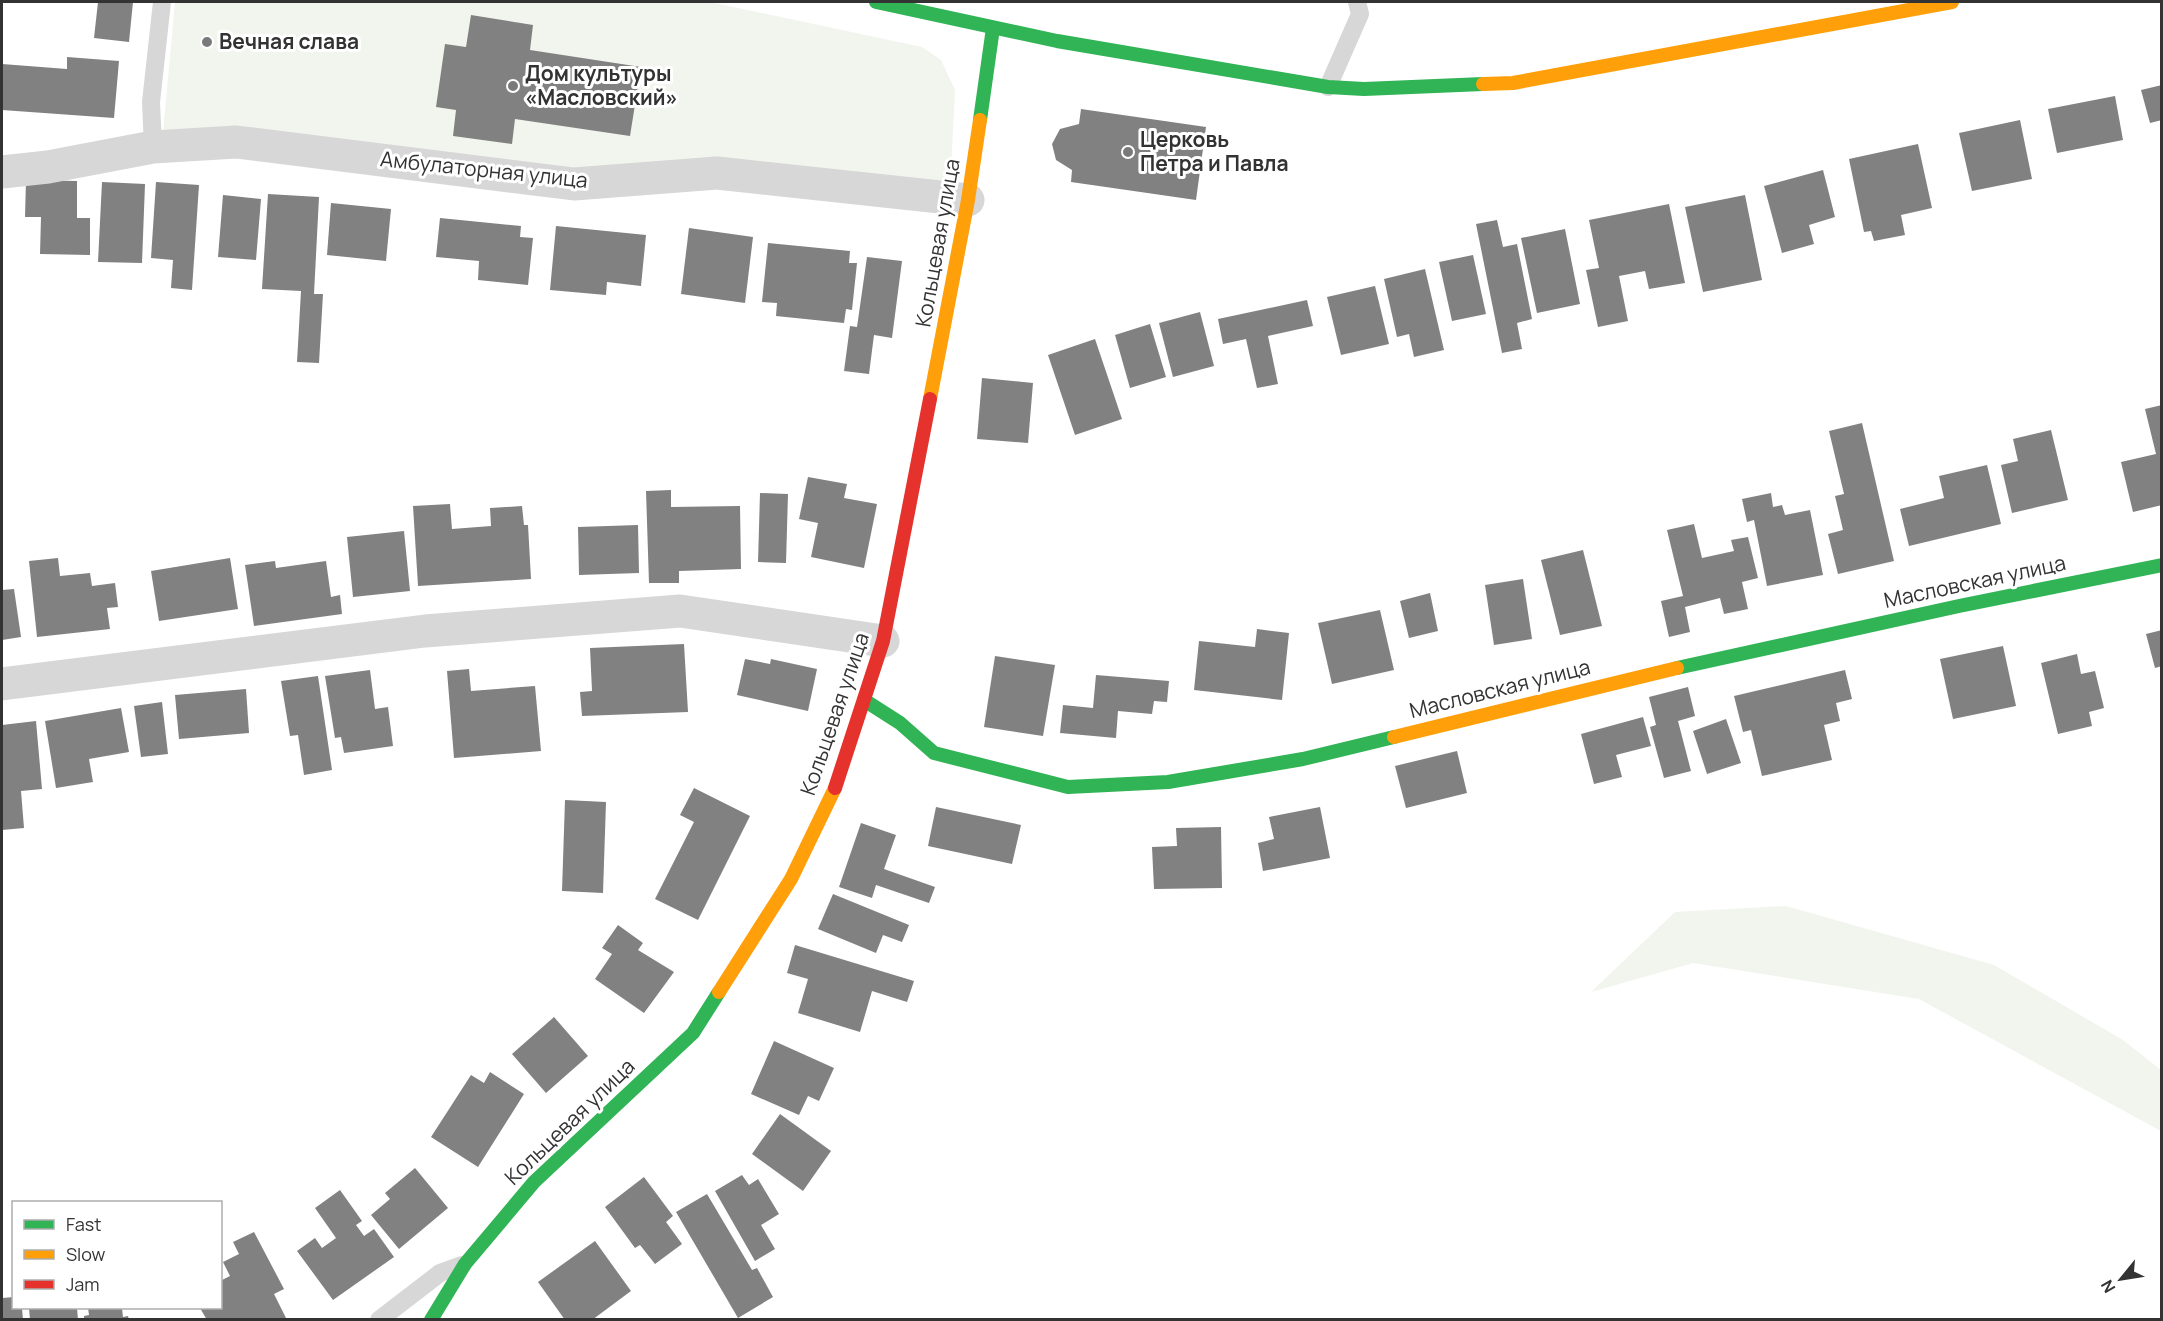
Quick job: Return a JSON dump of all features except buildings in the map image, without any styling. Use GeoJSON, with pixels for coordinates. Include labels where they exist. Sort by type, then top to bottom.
{"type":"FeatureCollection","features":[{"type":"Feature","properties":{"kind":"street"},"geometry":{"type":"LineString","coordinates":[[876,2],[993,28],[1328,87],[1364,88],[1513,83],[1952,2]]}},
{"type":"Feature","properties":{"kind":"street","name":"Кольцевая улица"},"geometry":{"type":"LineString","coordinates":[[431,1320],[465,1264],[534,1182],[693,1033],[791,879],[838,782],[883,641],[930,411],[968,200],[993,28]]}},
{"type":"Feature","properties":{"kind":"street","name":"Амбулаторная улица"},"geometry":{"type":"LineString","coordinates":[[2,172],[48,167],[153,147],[236,142],[574,184],[717,173],[968,200]]}},
{"type":"Feature","properties":{"kind":"street","name":"Масловская улица"},"geometry":{"type":"LineString","coordinates":[[864,700],[900,723],[934,753],[1068,787],[1168,782],[1303,759],[1633,678],[1959,606],[2162,565]]}},
{"type":"Feature","properties":{"kind":"street"},"geometry":{"type":"LineString","coordinates":[[2,684],[425,631],[680,611],[883,641]]}},
{"type":"Feature","properties":{"kind":"lane"},"geometry":{"type":"LineString","coordinates":[[153,147],[151,102],[162,2]]}},
{"type":"Feature","properties":{"kind":"lane"},"geometry":{"type":"LineString","coordinates":[[1328,87],[1360,14],[1358,2]]}},
{"type":"Feature","properties":{"kind":"lane"},"geometry":{"type":"LineString","coordinates":[[379,1320],[440,1273],[465,1264]]}},
{"type":"Feature","properties":{"kind":"shaded area"},"geometry":{"type":"Polygon","coordinates":[[[175,2],[710,2],[922,47],[941,60],[955,90],[950,188],[581,171],[163,133],[175,2]]]}},
{"type":"Feature","properties":{"kind":"shaded area"},"geometry":{"type":"Polygon","coordinates":[[[1786,906],[1994,965],[2123,1040],[2161,1070],[2161,1131],[1919,999],[1693,963],[1591,992],[1675,912],[1786,906]]]}},
{"type":"Feature","properties":{"kind":"traffic: fast"},"geometry":{"type":"LineString","coordinates":[[876,2],[1057,41],[1328,87],[1364,89],[1483,84]]}},
{"type":"Feature","properties":{"kind":"traffic: fast"},"geometry":{"type":"LineString","coordinates":[[980,120],[993,28]]}},
{"type":"Feature","properties":{"kind":"traffic: fast"},"geometry":{"type":"LineString","coordinates":[[1677,668],[1959,606],[2162,565]]}},
{"type":"Feature","properties":{"kind":"traffic: fast"},"geometry":{"type":"LineString","coordinates":[[864,700],[900,723],[934,753],[1068,787],[1168,782],[1303,759],[1394,737]]}},
{"type":"Feature","properties":{"kind":"traffic: fast"},"geometry":{"type":"LineString","coordinates":[[431,1320],[465,1264],[534,1182],[693,1033],[719,992]]}},
{"type":"Feature","properties":{"kind":"traffic: slow"},"geometry":{"type":"LineString","coordinates":[[1483,84],[1513,83],[1952,2]]}},
{"type":"Feature","properties":{"kind":"traffic: slow"},"geometry":{"type":"LineString","coordinates":[[930,399],[968,200],[980,120]]}},
{"type":"Feature","properties":{"kind":"traffic: slow"},"geometry":{"type":"LineString","coordinates":[[1394,737],[1677,668]]}},
{"type":"Feature","properties":{"kind":"traffic: slow"},"geometry":{"type":"LineString","coordinates":[[719,992],[791,879],[835,788]]}},
{"type":"Feature","properties":{"kind":"traffic: jam"},"geometry":{"type":"LineString","coordinates":[[835,788],[883,641],[930,399]]}},
{"type":"Feature","properties":{"kind":"place","name":"Вечная слава"},"geometry":{"type":"Point","coordinates":[207,42]}},
{"type":"Feature","properties":{"kind":"place","name":"Дом культуры «Масловский»"},"geometry":{"type":"Point","coordinates":[513,86]}},
{"type":"Feature","properties":{"kind":"place","name":"Церковь Петра и Павла"},"geometry":{"type":"Point","coordinates":[1128,152]}}]}
